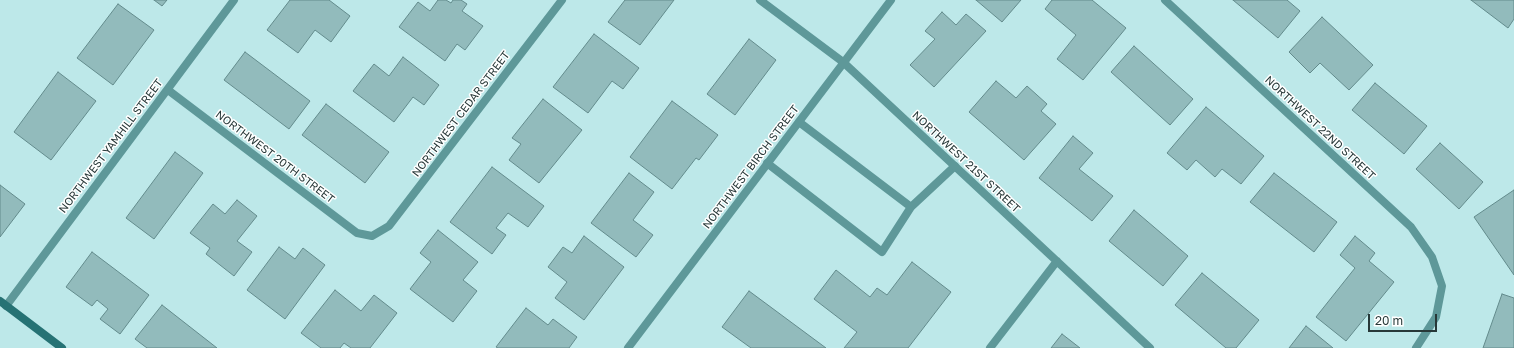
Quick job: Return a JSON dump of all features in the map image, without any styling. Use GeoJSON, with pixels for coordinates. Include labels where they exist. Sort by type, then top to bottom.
{"type":"FeatureCollection","features":[{"type":"Feature","properties":{"kind":"street","name":"NORTHWEST YAMHILL STREET"},"geometry":{"type":"LineString","coordinates":[[3,304],[168,90],[234,0]]}},
{"type":"Feature","properties":{"kind":"street","name":"NORTHWEST CEDAR STREET"},"geometry":{"type":"LineString","coordinates":[[372,236],[389,226],[562,0]]}},
{"type":"Feature","properties":{"kind":"street","name":"NORTHWEST 21ST STREET"},"geometry":{"type":"LineString","coordinates":[[760,0],[844,62],[1150,348]]}},
{"type":"Feature","properties":{"kind":"street","name":"NORTHWEST BIRCH STREET"},"geometry":{"type":"LineString","coordinates":[[628,348],[891,0]]}},
{"type":"Feature","properties":{"kind":"street","name":"NORTHWEST 22ND STREET"},"geometry":{"type":"LineString","coordinates":[[1165,0],[1411,227],[1432,257],[1442,286],[1436,317],[1416,348]]}},
{"type":"Feature","properties":{"kind":"street","name":"NORTHWEST 20TH STREET"},"geometry":{"type":"LineString","coordinates":[[168,90],[357,233],[372,236]]}},
{"type":"Feature","properties":{"kind":"street"},"geometry":{"type":"LineString","coordinates":[[799,122],[911,207]]}},
{"type":"Feature","properties":{"kind":"street"},"geometry":{"type":"LineString","coordinates":[[767,164],[882,252],[911,207],[955,166]]}},
{"type":"Feature","properties":{"kind":"street"},"geometry":{"type":"LineString","coordinates":[[990,348],[1057,261]]}},
{"type":"Feature","properties":{"kind":"street"},"geometry":{"type":"LineString","coordinates":[[3,304],[62,348]]}},
{"type":"Feature","properties":{"kind":"building"},"geometry":{"type":"Polygon","coordinates":[[[154,0],[167,0],[162,6],[154,0]]]}},
{"type":"Feature","properties":{"kind":"building"},"geometry":{"type":"Polygon","coordinates":[[[290,0],[329,0],[350,16],[331,42],[315,30],[298,53],[267,30],[290,0]]]}},
{"type":"Feature","properties":{"kind":"building"},"geometry":{"type":"Polygon","coordinates":[[[438,0],[446,0],[451,3],[453,0],[461,0],[467,4],[462,11],[483,26],[465,50],[457,44],[445,61],[399,27],[418,2],[430,11],[438,0]]]}},
{"type":"Feature","properties":{"kind":"building"},"geometry":{"type":"Polygon","coordinates":[[[625,0],[674,0],[640,45],[608,22],[625,0]]]}},
{"type":"Feature","properties":{"kind":"building"},"geometry":{"type":"Polygon","coordinates":[[[976,0],[1021,0],[1002,22],[976,0]]]}},
{"type":"Feature","properties":{"kind":"building"},"geometry":{"type":"Polygon","coordinates":[[[1052,0],[1092,0],[1126,28],[1083,80],[1057,59],[1076,35],[1045,9],[1052,0]]]}},
{"type":"Feature","properties":{"kind":"building"},"geometry":{"type":"Polygon","coordinates":[[[1233,0],[1287,0],[1300,11],[1278,38],[1233,0]]]}},
{"type":"Feature","properties":{"kind":"building"},"geometry":{"type":"Polygon","coordinates":[[[1471,0],[1514,0],[1514,19],[1508,28],[1471,0]]]}},
{"type":"Feature","properties":{"kind":"building"},"geometry":{"type":"Polygon","coordinates":[[[118,4],[154,30],[113,85],[77,58],[118,4]]]}},
{"type":"Feature","properties":{"kind":"building"},"geometry":{"type":"Polygon","coordinates":[[[942,12],[956,25],[966,14],[986,31],[934,87],[910,65],[935,39],[925,31],[942,12]]]}},
{"type":"Feature","properties":{"kind":"building"},"geometry":{"type":"Polygon","coordinates":[[[1322,17],[1373,65],[1349,90],[1320,63],[1310,73],[1289,52],[1322,17]]]}},
{"type":"Feature","properties":{"kind":"building"},"geometry":{"type":"Polygon","coordinates":[[[594,34],[639,68],[623,89],[612,81],[588,113],[553,87],[594,34]]]}},
{"type":"Feature","properties":{"kind":"building"},"geometry":{"type":"Polygon","coordinates":[[[749,39],[776,60],[735,115],[707,94],[749,39]]]}},
{"type":"Feature","properties":{"kind":"building"},"geometry":{"type":"Polygon","coordinates":[[[1134,46],[1193,99],[1170,125],[1111,72],[1134,46]]]}},
{"type":"Feature","properties":{"kind":"building"},"geometry":{"type":"Polygon","coordinates":[[[245,52],[310,101],[289,129],[224,80],[245,52]]]}},
{"type":"Feature","properties":{"kind":"building"},"geometry":{"type":"Polygon","coordinates":[[[403,57],[439,85],[424,105],[413,97],[394,122],[353,91],[374,64],[389,76],[403,57]]]}},
{"type":"Feature","properties":{"kind":"building"},"geometry":{"type":"Polygon","coordinates":[[[58,72],[96,101],[51,160],[14,132],[58,72]]]}},
{"type":"Feature","properties":{"kind":"building"},"geometry":{"type":"Polygon","coordinates":[[[996,81],[1016,98],[1027,86],[1047,104],[1041,111],[1056,124],[1024,160],[969,112],[996,81]]]}},
{"type":"Feature","properties":{"kind":"building"},"geometry":{"type":"Polygon","coordinates":[[[1375,83],[1427,126],[1404,154],[1352,110],[1375,83]]]}},
{"type":"Feature","properties":{"kind":"building"},"geometry":{"type":"Polygon","coordinates":[[[543,99],[582,130],[539,183],[509,160],[521,144],[512,138],[543,99]]]}},
{"type":"Feature","properties":{"kind":"building"},"geometry":{"type":"Polygon","coordinates":[[[672,101],[718,135],[699,160],[696,158],[672,189],[630,157],[672,101]]]}},
{"type":"Feature","properties":{"kind":"building"},"geometry":{"type":"Polygon","coordinates":[[[326,104],[389,152],[365,183],[302,135],[326,104]]]}},
{"type":"Feature","properties":{"kind":"building"},"geometry":{"type":"Polygon","coordinates":[[[1206,107],[1264,156],[1241,184],[1222,169],[1215,177],[1196,160],[1187,170],[1167,153],[1206,107]]]}},
{"type":"Feature","properties":{"kind":"building"},"geometry":{"type":"Polygon","coordinates":[[[1073,136],[1093,153],[1079,169],[1113,196],[1092,221],[1039,178],[1073,136]]]}},
{"type":"Feature","properties":{"kind":"building"},"geometry":{"type":"Polygon","coordinates":[[[1440,143],[1483,182],[1459,209],[1416,169],[1440,143]]]}},
{"type":"Feature","properties":{"kind":"building"},"geometry":{"type":"Polygon","coordinates":[[[175,152],[203,173],[154,239],[126,218],[175,152]]]}},
{"type":"Feature","properties":{"kind":"building"},"geometry":{"type":"Polygon","coordinates":[[[492,167],[544,206],[528,227],[508,213],[496,228],[506,235],[492,254],[450,222],[492,167]]]}},
{"type":"Feature","properties":{"kind":"building"},"geometry":{"type":"Polygon","coordinates":[[[629,173],[654,192],[633,220],[653,235],[636,257],[591,223],[629,173]]]}},
{"type":"Feature","properties":{"kind":"building"},"geometry":{"type":"Polygon","coordinates":[[[1274,173],[1337,222],[1314,252],[1250,202],[1274,173]]]}},
{"type":"Feature","properties":{"kind":"building"},"geometry":{"type":"Polygon","coordinates":[[[0,185],[25,204],[0,237],[0,185]]]}},
{"type":"Feature","properties":{"kind":"building"},"geometry":{"type":"Polygon","coordinates":[[[1514,190],[1514,275],[1474,217],[1514,190]]]}},
{"type":"Feature","properties":{"kind":"building"},"geometry":{"type":"Polygon","coordinates":[[[237,200],[257,216],[237,241],[252,252],[234,276],[206,254],[210,248],[190,233],[213,204],[225,214],[237,200]]]}},
{"type":"Feature","properties":{"kind":"building"},"geometry":{"type":"Polygon","coordinates":[[[1134,210],[1188,256],[1163,286],[1109,241],[1134,210]]]}},
{"type":"Feature","properties":{"kind":"building"},"geometry":{"type":"Polygon","coordinates":[[[438,230],[478,262],[463,280],[477,291],[453,322],[410,289],[431,262],[420,253],[438,230]]]}},
{"type":"Feature","properties":{"kind":"building"},"geometry":{"type":"Polygon","coordinates":[[[584,236],[624,267],[584,320],[555,298],[567,282],[548,267],[563,247],[572,253],[584,236]]]}},
{"type":"Feature","properties":{"kind":"building"},"geometry":{"type":"Polygon","coordinates":[[[1355,236],[1375,253],[1369,261],[1394,282],[1346,341],[1316,317],[1355,268],[1340,255],[1355,236]]]}},
{"type":"Feature","properties":{"kind":"building"},"geometry":{"type":"Polygon","coordinates":[[[279,247],[295,259],[303,248],[325,265],[285,319],[247,290],[279,247]]]}},
{"type":"Feature","properties":{"kind":"building"},"geometry":{"type":"Polygon","coordinates":[[[92,252],[149,295],[120,334],[100,319],[108,309],[97,300],[92,306],[66,287],[92,252]]]}},
{"type":"Feature","properties":{"kind":"building"},"geometry":{"type":"Polygon","coordinates":[[[912,262],[951,292],[908,348],[844,348],[857,332],[814,299],[836,270],[870,297],[877,288],[887,295],[912,262]]]}},
{"type":"Feature","properties":{"kind":"building"},"geometry":{"type":"Polygon","coordinates":[[[1202,273],[1259,320],[1236,348],[1226,348],[1175,305],[1202,273]]]}},
{"type":"Feature","properties":{"kind":"building"},"geometry":{"type":"Polygon","coordinates":[[[335,290],[361,311],[374,295],[397,313],[370,348],[351,348],[344,343],[340,348],[321,348],[301,333],[335,290]]]}},
{"type":"Feature","properties":{"kind":"building"},"geometry":{"type":"Polygon","coordinates":[[[749,291],[826,348],[751,348],[722,327],[749,291]]]}},
{"type":"Feature","properties":{"kind":"building"},"geometry":{"type":"Polygon","coordinates":[[[1502,294],[1514,298],[1514,348],[1483,348],[1502,294]]]}},
{"type":"Feature","properties":{"kind":"building"},"geometry":{"type":"Polygon","coordinates":[[[162,305],[217,348],[147,348],[135,339],[162,305]]]}},
{"type":"Feature","properties":{"kind":"building"},"geometry":{"type":"Polygon","coordinates":[[[526,308],[548,325],[553,319],[577,337],[569,348],[496,347],[526,308]]]}},
{"type":"Feature","properties":{"kind":"building"},"geometry":{"type":"Polygon","coordinates":[[[1306,326],[1333,348],[1289,348],[1306,326]]]}},
{"type":"Feature","properties":{"kind":"building"},"geometry":{"type":"Polygon","coordinates":[[[1062,334],[1080,348],[1051,348],[1062,334]]]}}]}
